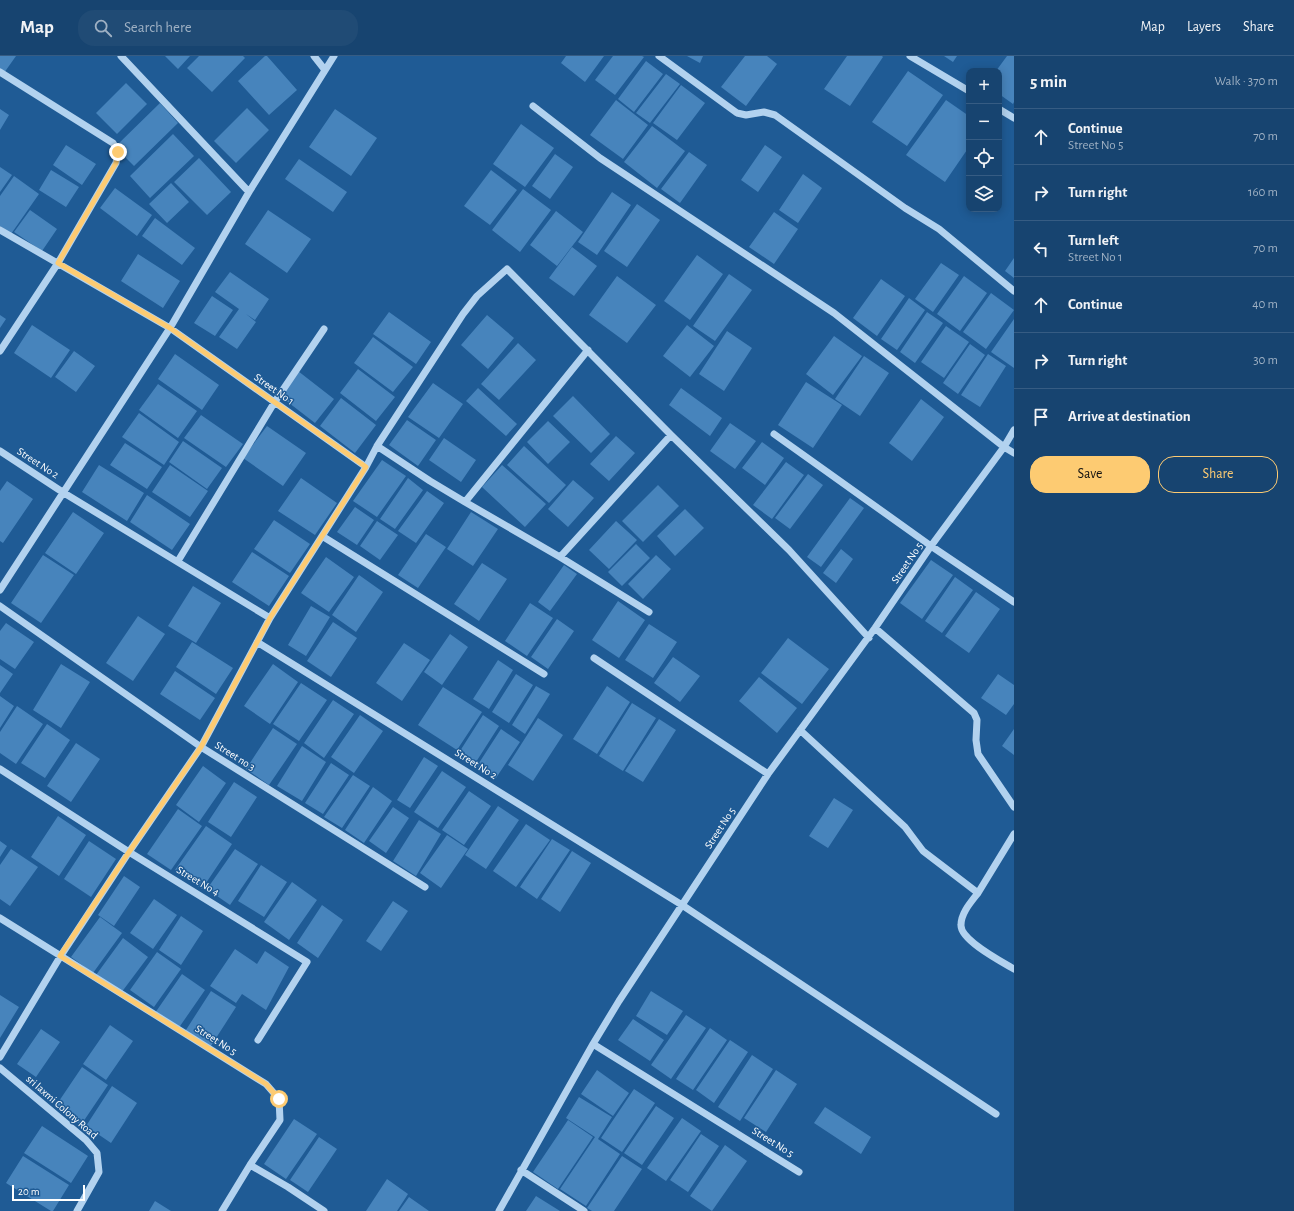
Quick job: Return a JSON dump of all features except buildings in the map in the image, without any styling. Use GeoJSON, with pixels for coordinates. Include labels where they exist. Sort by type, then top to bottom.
{"type":"FeatureCollection","features":[{"type":"Feature","properties":{"kind":"street"},"geometry":{"type":"LineString","coordinates":[[121,56],[249,192]]}},
{"type":"Feature","properties":{"kind":"street"},"geometry":{"type":"LineString","coordinates":[[314,56],[325,70]]}},
{"type":"Feature","properties":{"kind":"street"},"geometry":{"type":"LineString","coordinates":[[0,590],[170,328],[249,192],[334,56]]}},
{"type":"Feature","properties":{"kind":"street"},"geometry":{"type":"LineString","coordinates":[[660,56],[737,113],[746,115],[764,112],[775,116],[905,208],[939,229],[1014,291]]}},
{"type":"Feature","properties":{"kind":"street"},"geometry":{"type":"LineString","coordinates":[[910,56],[966,89]]}},
{"type":"Feature","properties":{"kind":"street"},"geometry":{"type":"LineString","coordinates":[[0,72],[113,143],[118,152],[116,163],[58,263],[0,351]]}},
{"type":"Feature","properties":{"kind":"street"},"geometry":{"type":"LineString","coordinates":[[533,106],[600,158],[834,314],[1004,447],[1014,453]]}},
{"type":"Feature","properties":{"kind":"street"},"geometry":{"type":"LineString","coordinates":[[1002,111],[1014,118]]}},
{"type":"Feature","properties":{"kind":"street","name":"Street No 1"},"geometry":{"type":"LineString","coordinates":[[0,230],[170,328],[366,467]]}},
{"type":"Feature","properties":{"kind":"street"},"geometry":{"type":"LineString","coordinates":[[0,1057],[60,956],[201,747],[270,618],[366,467],[377,446],[463,314],[477,296],[507,269],[671,435],[789,550],[869,638]]}},
{"type":"Feature","properties":{"kind":"street"},"geometry":{"type":"LineString","coordinates":[[178,562],[274,403],[324,329]]}},
{"type":"Feature","properties":{"kind":"street"},"geometry":{"type":"LineString","coordinates":[[465,502],[588,350]]}},
{"type":"Feature","properties":{"kind":"street","name":"Street No 5"},"geometry":{"type":"LineString","coordinates":[[799,1172],[593,1044],[619,1001],[768,774],[869,638],[931,546],[1004,447],[1014,430]]}},
{"type":"Feature","properties":{"kind":"street"},"geometry":{"type":"LineString","coordinates":[[774,434],[931,546],[1014,602]]}},
{"type":"Feature","properties":{"kind":"street"},"geometry":{"type":"LineString","coordinates":[[560,557],[671,435]]}},
{"type":"Feature","properties":{"kind":"street"},"geometry":{"type":"LineString","coordinates":[[377,446],[430,481],[560,557],[649,612]]}},
{"type":"Feature","properties":{"kind":"street","name":"Street No 2"},"geometry":{"type":"LineString","coordinates":[[0,452],[64,493],[270,618]]}},
{"type":"Feature","properties":{"kind":"street"},"geometry":{"type":"LineString","coordinates":[[322,536],[544,674]]}},
{"type":"Feature","properties":{"kind":"street","name":"Street no 3"},"geometry":{"type":"LineString","coordinates":[[0,606],[201,747],[425,887]]}},
{"type":"Feature","properties":{"kind":"street"},"geometry":{"type":"LineString","coordinates":[[875,628],[974,713],[977,720],[976,740],[978,754],[1014,807]]}},
{"type":"Feature","properties":{"kind":"street","name":"Street No 2"},"geometry":{"type":"LineString","coordinates":[[257,642],[682,905],[996,1114]]}},
{"type":"Feature","properties":{"kind":"street"},"geometry":{"type":"LineString","coordinates":[[594,658],[768,774]]}},
{"type":"Feature","properties":{"kind":"street"},"geometry":{"type":"LineString","coordinates":[[800,730],[905,827],[923,850],[978,893]]}},
{"type":"Feature","properties":{"kind":"street","name":"Street No 4"},"geometry":{"type":"LineString","coordinates":[[0,769],[129,852],[307,962],[258,1040]]}},
{"type":"Feature","properties":{"kind":"street"},"geometry":{"type":"LineString","coordinates":[[1014,834],[962,916],[960,927],[964,934],[972,942],[1014,969]]}},
{"type":"Feature","properties":{"kind":"street","name":"Street No 5"},"geometry":{"type":"LineString","coordinates":[[0,918],[266,1084],[279,1099],[280,1120],[222,1211]]}},
{"type":"Feature","properties":{"kind":"street"},"geometry":{"type":"LineString","coordinates":[[499,1211],[593,1044]]}},
{"type":"Feature","properties":{"kind":"street","name":"sri laxmi Colony Road"},"geometry":{"type":"LineString","coordinates":[[0,1068],[86,1140],[97,1153],[99,1172],[77,1211]]}},
{"type":"Feature","properties":{"kind":"street"},"geometry":{"type":"LineString","coordinates":[[250,1165],[288,1187],[324,1211]]}},
{"type":"Feature","properties":{"kind":"street"},"geometry":{"type":"LineString","coordinates":[[521,1170],[584,1211]]}},
{"type":"Feature","properties":{"kind":"route"},"geometry":{"type":"LineString","coordinates":[[118,152],[116,163],[58,263],[170,328],[366,467],[270,618],[201,747],[60,956],[266,1084],[279,1099]]}}]}
